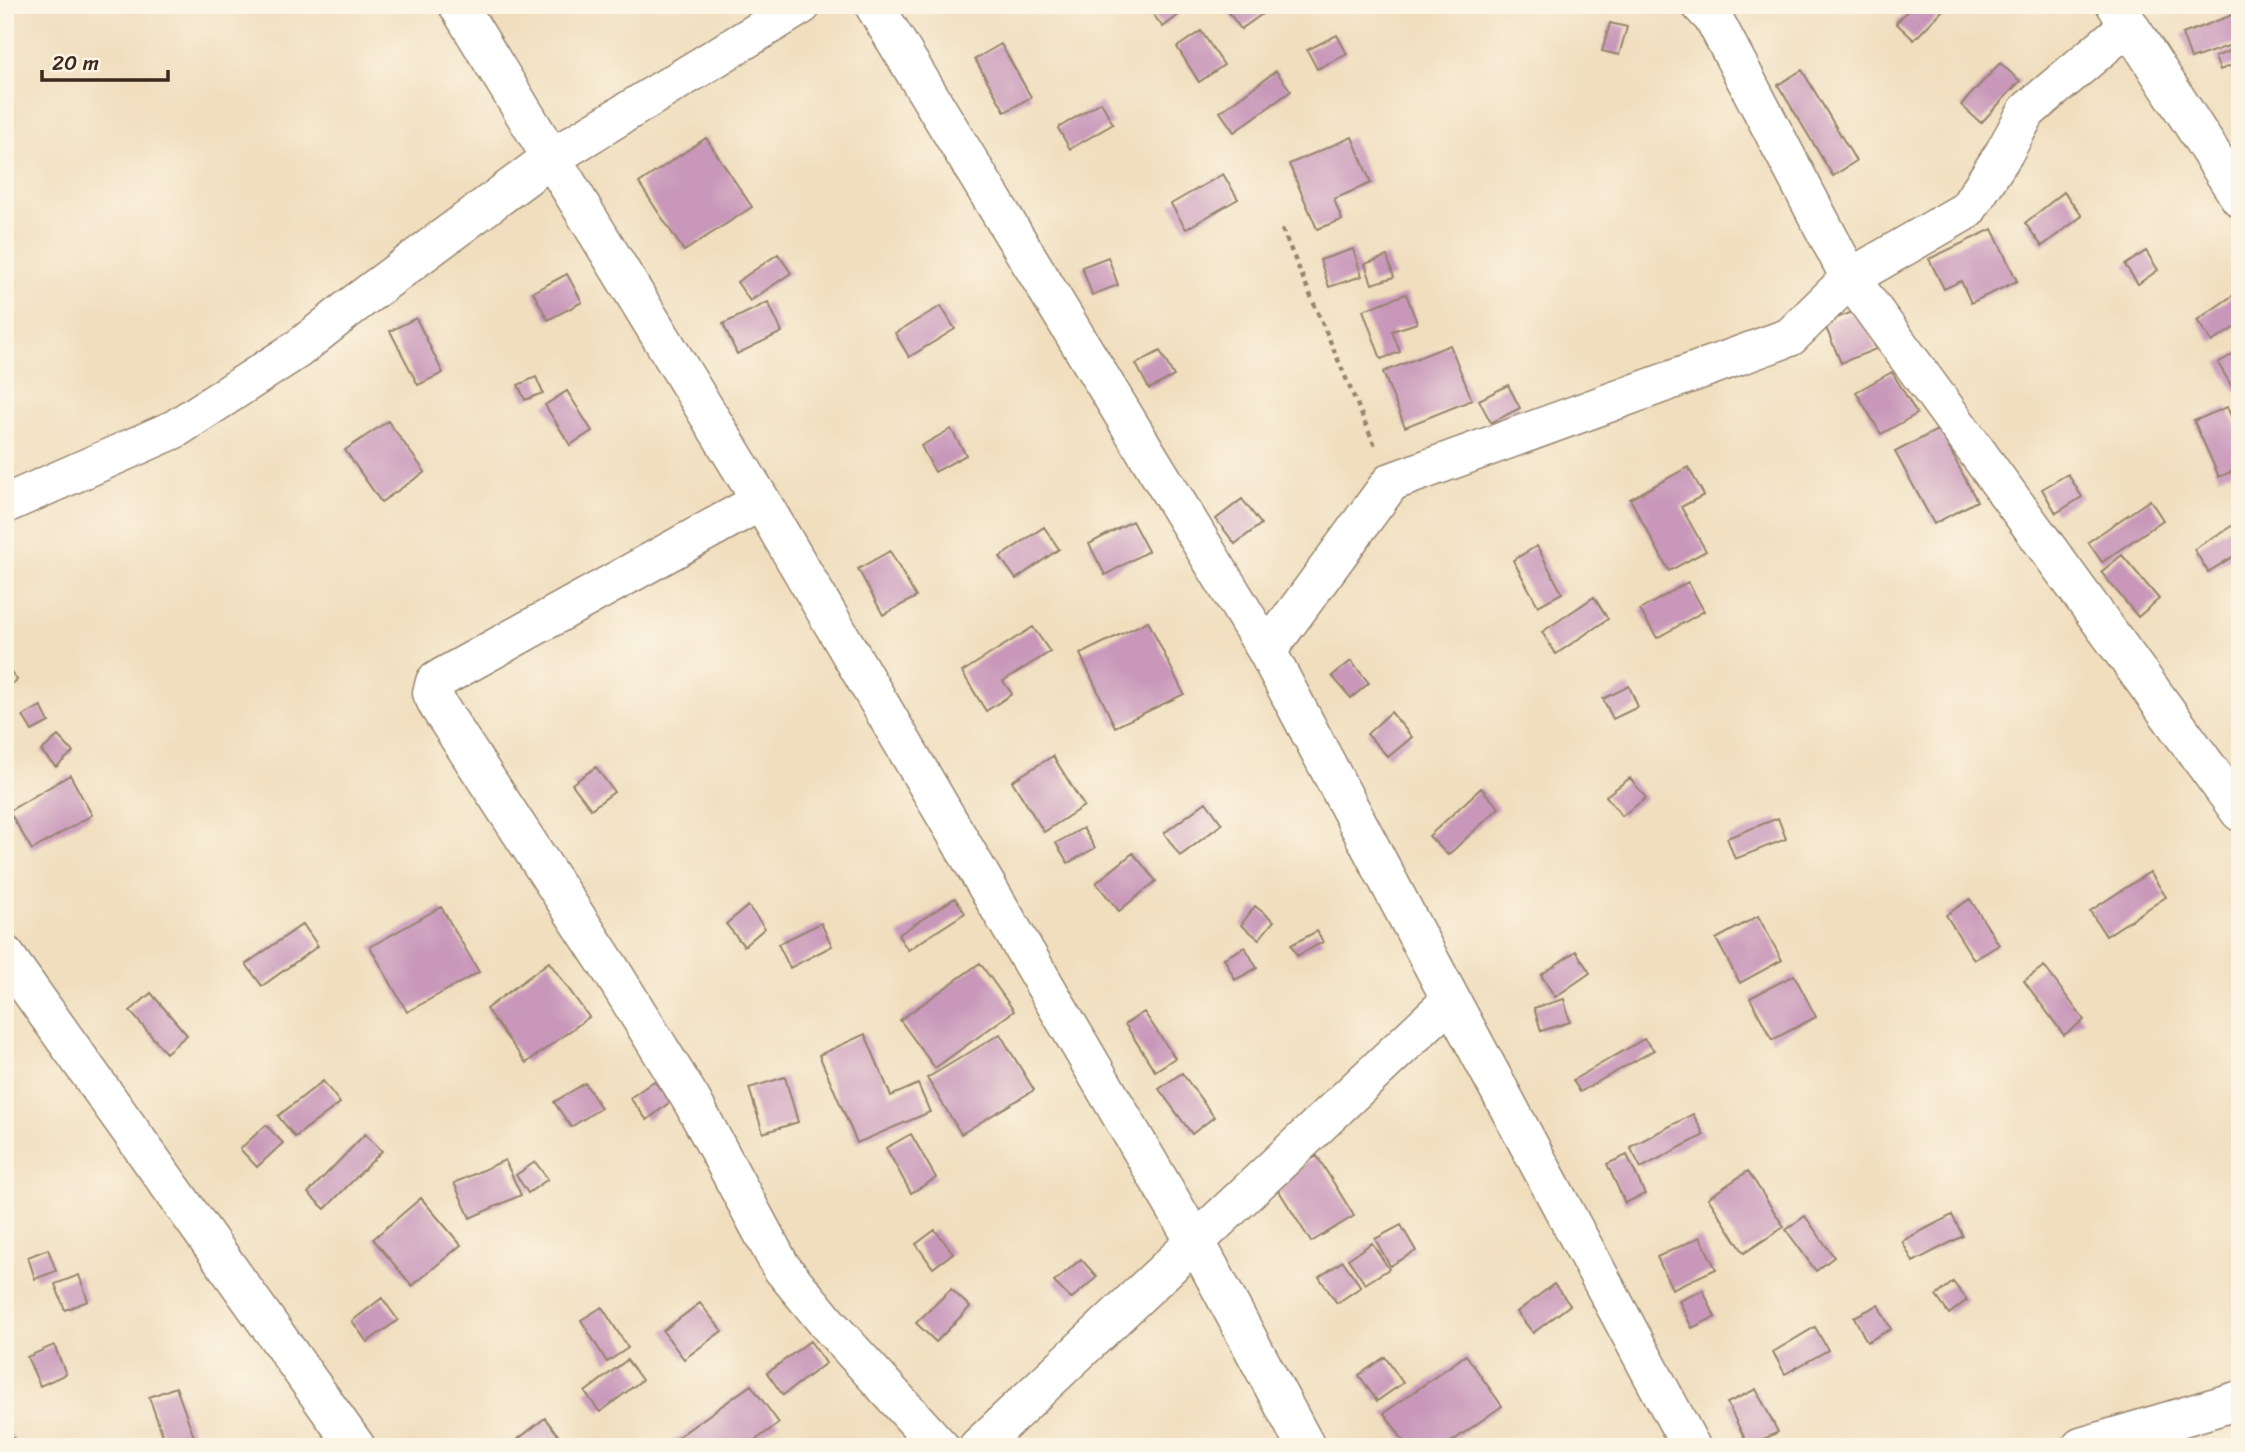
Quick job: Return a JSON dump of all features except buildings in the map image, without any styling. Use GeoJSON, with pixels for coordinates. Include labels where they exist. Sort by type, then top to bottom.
{"type":"FeatureCollection","features":[{"type":"Feature","properties":{"kind":"street"},"geometry":{"type":"LineString","coordinates":[[458,5],[761,501],[1195,1242],[1306,1447]]}},
{"type":"Feature","properties":{"kind":"street"},"geometry":{"type":"LineString","coordinates":[[5,504],[175,429],[298,349],[551,158],[802,5]]}},
{"type":"Feature","properties":{"kind":"street"},"geometry":{"type":"LineString","coordinates":[[874,5],[1267,651],[1691,1447]]}},
{"type":"Feature","properties":{"kind":"street"},"geometry":{"type":"LineString","coordinates":[[1702,5],[1714,19],[1850,278],[2240,812]]}},
{"type":"Feature","properties":{"kind":"street"},"geometry":{"type":"LineString","coordinates":[[1267,651],[1391,482],[1790,337],[1850,278],[1967,210],[2027,111],[2122,15],[2240,198]]}},
{"type":"Feature","properties":{"kind":"street"},"geometry":{"type":"LineString","coordinates":[[761,501],[443,677],[435,682],[432,693],[446,719],[611,970],[692,1101],[781,1267],[828,1324],[940,1447]]}},
{"type":"Feature","properties":{"kind":"street"},"geometry":{"type":"LineString","coordinates":[[5,955],[356,1447]]}},
{"type":"Feature","properties":{"kind":"street"},"geometry":{"type":"LineString","coordinates":[[978,1447],[1451,1000]]}},
{"type":"Feature","properties":{"kind":"street"},"geometry":{"type":"LineString","coordinates":[[2081,1447],[2240,1400]]}},
{"type":"Feature","properties":{"kind":"path"},"geometry":{"type":"LineString","coordinates":[[1282,229],[1391,482]]}}]}
